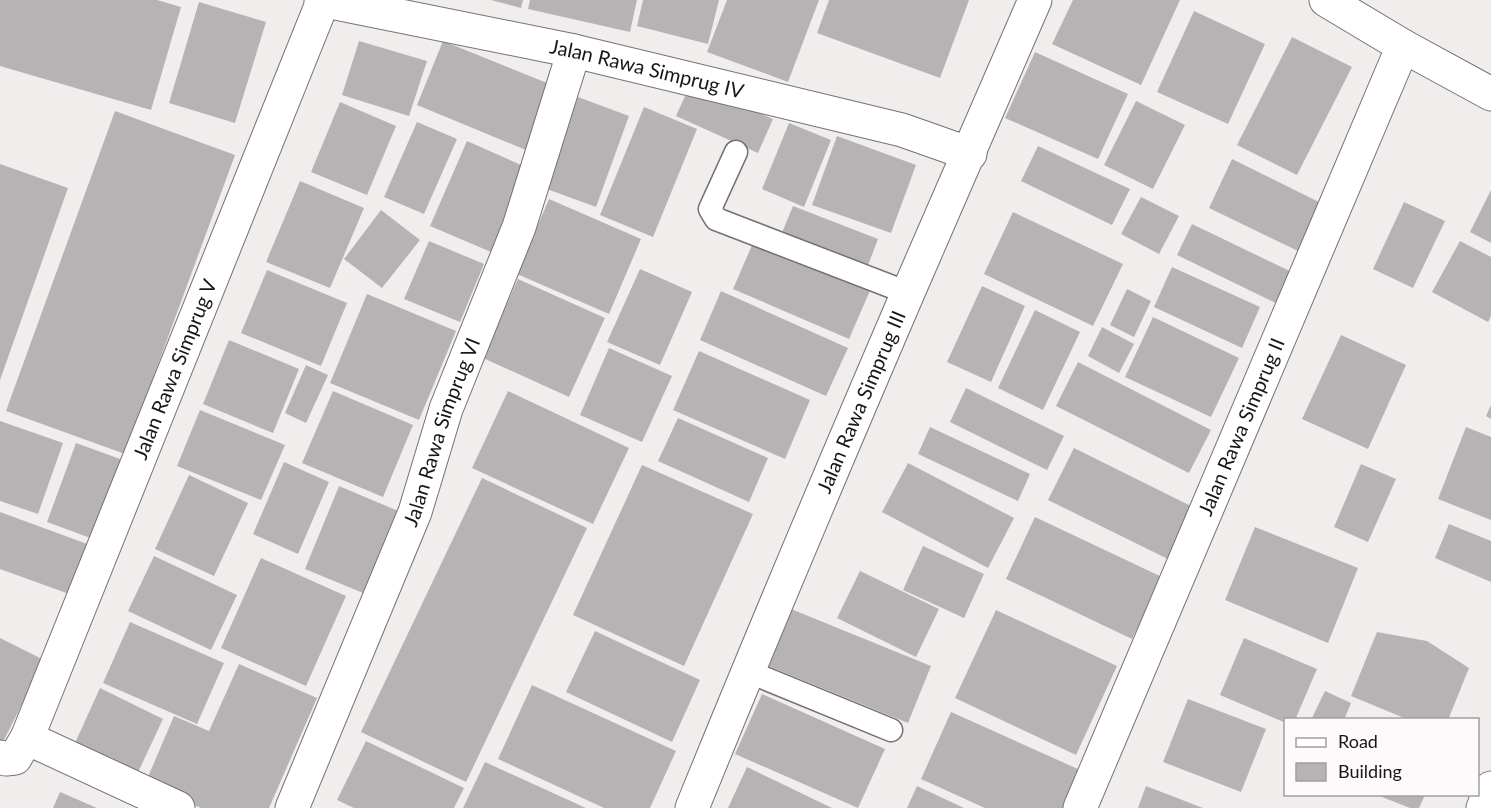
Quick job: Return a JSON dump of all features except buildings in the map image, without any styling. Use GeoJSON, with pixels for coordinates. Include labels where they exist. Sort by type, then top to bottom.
{"type":"FeatureCollection","features":[{"type":"Feature","properties":{"kind":"street","name":"Jalan Rawa Simprug IV"},"geometry":{"type":"LineString","coordinates":[[322,0],[574,51],[902,130],[970,154]]}},
{"type":"Feature","properties":{"kind":"street","name":"Jalan Rawa Simprug V"},"geometry":{"type":"LineString","coordinates":[[27,738],[322,0]]}},
{"type":"Feature","properties":{"kind":"street","name":"Jalan Rawa Simprug III"},"geometry":{"type":"LineString","coordinates":[[692,808],[747,671],[1035,0]]}},
{"type":"Feature","properties":{"kind":"street"},"geometry":{"type":"LineString","coordinates":[[1344,5],[1403,46],[1491,94]]}},
{"type":"Feature","properties":{"kind":"street","name":"Jalan Rawa Simprug II"},"geometry":{"type":"LineString","coordinates":[[1080,808],[1403,46]]}},
{"type":"Feature","properties":{"kind":"street","name":"Jalan Rawa Simprug VI"},"geometry":{"type":"LineString","coordinates":[[292,808],[415,512],[446,409],[519,227],[574,51]]}},
{"type":"Feature","properties":{"kind":"street"},"geometry":{"type":"LineString","coordinates":[[0,757],[15,758],[27,738],[178,808]]}},
{"type":"Feature","properties":{"kind":"street"},"geometry":{"type":"LineString","coordinates":[[1483,808],[1491,788]]}},
{"type":"Feature","properties":{"kind":"lane"},"geometry":{"type":"LineString","coordinates":[[736,152],[710,209],[716,219],[908,293]]}},
{"type":"Feature","properties":{"kind":"lane"},"geometry":{"type":"LineString","coordinates":[[747,671],[891,730]]}}]}
